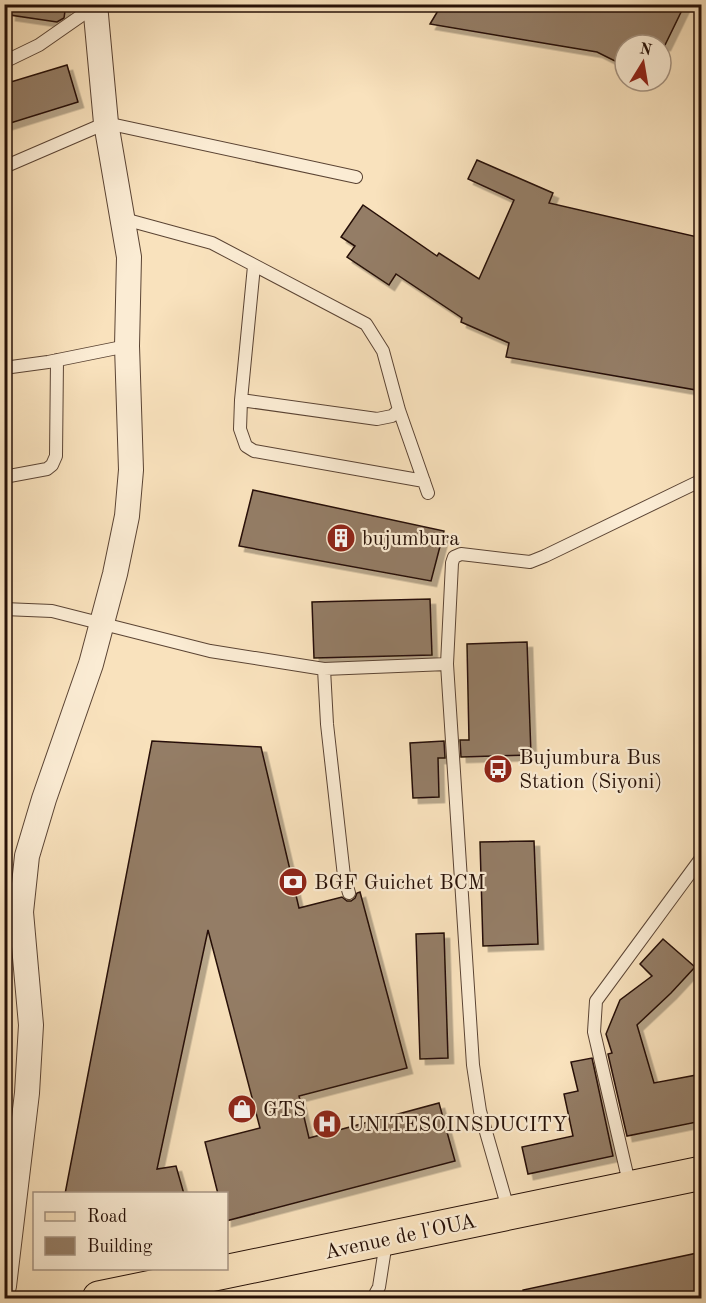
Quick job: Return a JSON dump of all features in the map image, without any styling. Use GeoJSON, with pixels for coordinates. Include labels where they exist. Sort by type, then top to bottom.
{"type":"FeatureCollection","features":[{"type":"Feature","properties":{"kind":"main road","name":"Avenue de l'OUA"},"geometry":{"type":"LineString","coordinates":[[99,1299],[702,1173]]}},
{"type":"Feature","properties":{"kind":"street"},"geometry":{"type":"LineString","coordinates":[[4,1286],[27,1093],[31,1025],[21,912],[27,856],[44,799],[91,664],[116,574],[127,516],[131,470],[127,346],[129,257],[106,123],[95,5]]}},
{"type":"Feature","properties":{"kind":"lane"},"geometry":{"type":"LineString","coordinates":[[4,62],[39,45],[95,5]]}},
{"type":"Feature","properties":{"kind":"lane"},"geometry":{"type":"LineString","coordinates":[[4,167],[106,123],[356,177]]}},
{"type":"Feature","properties":{"kind":"lane"},"geometry":{"type":"LineString","coordinates":[[124,219],[212,243],[366,324],[382,351],[399,411],[426,487],[254,451],[246,446],[240,429],[241,400],[254,266]]}},
{"type":"Feature","properties":{"kind":"lane"},"geometry":{"type":"LineString","coordinates":[[4,368],[127,346]]}},
{"type":"Feature","properties":{"kind":"lane"},"geometry":{"type":"LineString","coordinates":[[4,477],[47,469],[52,465],[56,456],[57,360]]}},
{"type":"Feature","properties":{"kind":"lane"},"geometry":{"type":"LineString","coordinates":[[241,400],[377,419],[392,416],[399,411]]}},
{"type":"Feature","properties":{"kind":"lane"},"geometry":{"type":"LineString","coordinates":[[510,1214],[480,1111],[473,1065],[447,664],[452,562],[454,557],[461,554],[530,562],[702,480]]}},
{"type":"Feature","properties":{"kind":"lane"},"geometry":{"type":"LineString","coordinates":[[4,609],[52,611],[210,651],[324,669],[447,664]]}},
{"type":"Feature","properties":{"kind":"lane"},"geometry":{"type":"LineString","coordinates":[[324,669],[327,724],[344,876],[349,893]]}},
{"type":"Feature","properties":{"kind":"lane"},"geometry":{"type":"LineString","coordinates":[[631,1188],[594,1032],[596,1001],[702,857]]}},
{"type":"Feature","properties":{"kind":"lane"},"geometry":{"type":"LineString","coordinates":[[373,1299],[379,1287],[387,1239]]}},
{"type":"Feature","properties":{"kind":"building"},"geometry":{"type":"Polygon","coordinates":[[[11,4],[66,4],[64,18],[57,22],[10,15],[11,4]]]}},
{"type":"Feature","properties":{"kind":"building"},"geometry":{"type":"Polygon","coordinates":[[[442,4],[685,4],[671,33],[613,33],[613,60],[597,52],[430,24],[442,4]]]}},
{"type":"Feature","properties":{"kind":"building"},"geometry":{"type":"Polygon","coordinates":[[[67,65],[78,102],[4,125],[4,84],[67,65]]]}},
{"type":"Feature","properties":{"kind":"building"},"geometry":{"type":"Polygon","coordinates":[[[477,160],[553,193],[549,203],[702,238],[702,391],[506,357],[509,343],[461,322],[462,318],[396,274],[389,285],[347,257],[355,246],[341,237],[363,205],[437,256],[439,253],[479,279],[514,200],[468,179],[477,160]]]}},
{"type":"Feature","properties":{"kind":"building","name":"bujumbura"},"geometry":{"type":"Polygon","coordinates":[[[253,490],[444,531],[431,581],[239,546],[253,490]]]}},
{"type":"Feature","properties":{"kind":"building"},"geometry":{"type":"Polygon","coordinates":[[[430,599],[432,655],[314,658],[312,602],[430,599]]]}},
{"type":"Feature","properties":{"kind":"building"},"geometry":{"type":"Polygon","coordinates":[[[527,642],[531,755],[461,757],[460,740],[469,740],[467,644],[527,642]]]}},
{"type":"Feature","properties":{"kind":"building"},"geometry":{"type":"Polygon","coordinates":[[[152,741],[261,747],[299,908],[342,897],[351,901],[360,892],[407,1068],[299,1096],[309,1138],[439,1103],[455,1161],[228,1220],[228,1192],[218,1192],[205,1142],[260,1128],[208,930],[157,1169],[176,1166],[183,1192],[65,1192],[152,741]]]}},
{"type":"Feature","properties":{"kind":"building"},"geometry":{"type":"Polygon","coordinates":[[[444,741],[445,758],[438,758],[439,797],[413,798],[410,743],[444,741]]]}},
{"type":"Feature","properties":{"kind":"building"},"geometry":{"type":"Polygon","coordinates":[[[534,841],[538,944],[483,946],[480,842],[534,841]]]}},
{"type":"Feature","properties":{"kind":"building"},"geometry":{"type":"Polygon","coordinates":[[[444,933],[448,1058],[420,1059],[416,934],[444,933]]]}},
{"type":"Feature","properties":{"kind":"building"},"geometry":{"type":"Polygon","coordinates":[[[663,939],[695,967],[637,1025],[654,1083],[702,1074],[702,1121],[627,1136],[608,1054],[612,1053],[606,1034],[620,1000],[652,976],[640,964],[663,939]]]}},
{"type":"Feature","properties":{"kind":"building"},"geometry":{"type":"Polygon","coordinates":[[[592,1058],[613,1156],[528,1174],[522,1147],[573,1136],[564,1094],[578,1091],[571,1062],[592,1058]]]}},
{"type":"Feature","properties":{"kind":"building"},"geometry":{"type":"Polygon","coordinates":[[[702,1252],[702,1299],[524,1299],[523,1290],[702,1252]]]}},
{"type":"Feature","properties":{"kind":"place","name":"bujumbura"},"geometry":{"type":"Point","coordinates":[341,538]}},
{"type":"Feature","properties":{"kind":"place","name":"Bujumbura Bus Station (Siyoni)"},"geometry":{"type":"Point","coordinates":[498,769]}},
{"type":"Feature","properties":{"kind":"place","name":"BGF Guichet BCM"},"geometry":{"type":"Point","coordinates":[293,882]}},
{"type":"Feature","properties":{"kind":"place","name":"GTS"},"geometry":{"type":"Point","coordinates":[242,1109]}},
{"type":"Feature","properties":{"kind":"place","name":"UNITESOINSDUCITY"},"geometry":{"type":"Point","coordinates":[327,1124]}}]}
